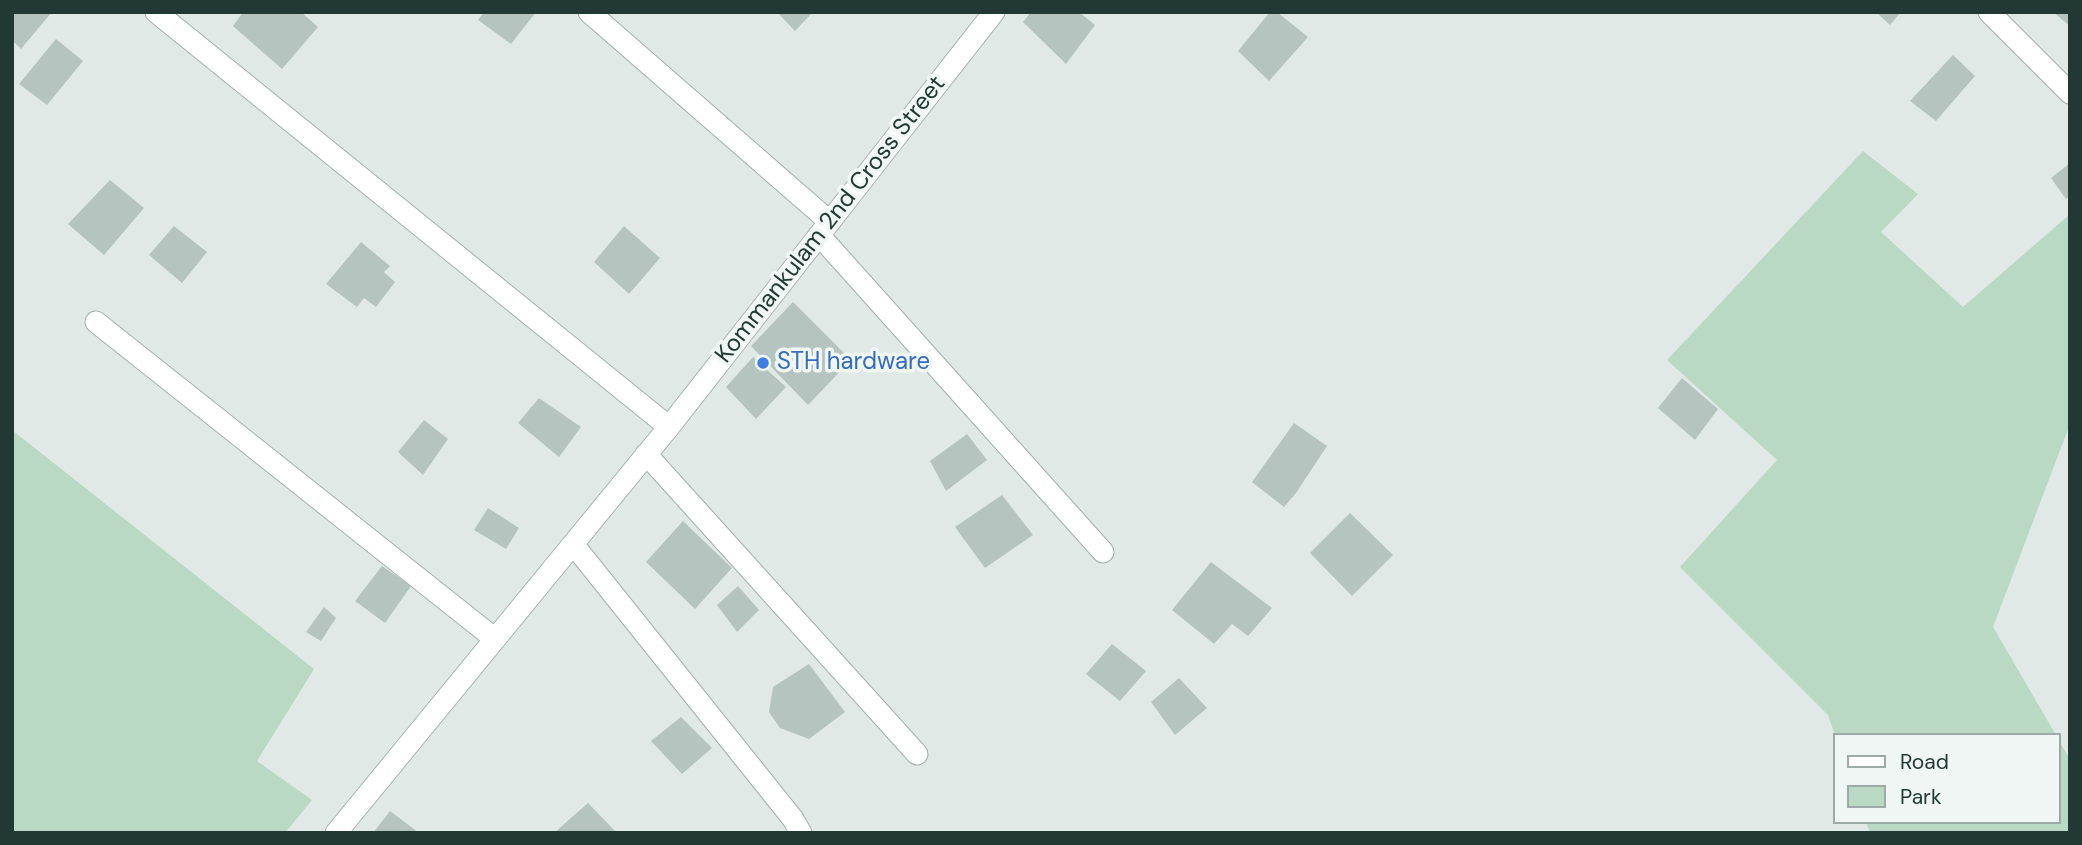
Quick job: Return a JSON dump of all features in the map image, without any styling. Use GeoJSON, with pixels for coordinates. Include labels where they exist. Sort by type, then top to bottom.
{"type":"FeatureCollection","features":[{"type":"Feature","properties":{"kind":"street"},"geometry":{"type":"LineString","coordinates":[[156,12],[669,427]]}},
{"type":"Feature","properties":{"kind":"street"},"geometry":{"type":"LineString","coordinates":[[589,12],[824,229],[1103,552]]}},
{"type":"Feature","properties":{"kind":"street","name":"Kommankulam 2nd Cross Street"},"geometry":{"type":"LineString","coordinates":[[336,833],[669,427],[994,12]]}},
{"type":"Feature","properties":{"kind":"street"},"geometry":{"type":"LineString","coordinates":[[1989,12],[2070,93]]}},
{"type":"Feature","properties":{"kind":"street"},"geometry":{"type":"LineString","coordinates":[[96,322],[495,639]]}},
{"type":"Feature","properties":{"kind":"street"},"geometry":{"type":"LineString","coordinates":[[646,454],[917,754]]}},
{"type":"Feature","properties":{"kind":"street"},"geometry":{"type":"LineString","coordinates":[[573,544],[793,819],[801,833]]}},
{"type":"Feature","properties":{"kind":"green space"},"geometry":{"type":"Polygon","coordinates":[[[1863,151],[1918,194],[1881,232],[1963,307],[2070,214],[2070,424],[1993,627],[2055,733],[1834,733],[1828,715],[1680,567],[1777,460],[1667,360],[1863,151]]]}},
{"type":"Feature","properties":{"kind":"green space"},"geometry":{"type":"Polygon","coordinates":[[[12,430],[314,669],[257,761],[312,800],[285,833],[12,833],[12,430]]]}},
{"type":"Feature","properties":{"kind":"green space"},"geometry":{"type":"Polygon","coordinates":[[[2061,744],[2070,759],[2070,833],[1870,833],[1867,824],[2061,824],[2061,744]]]}},
{"type":"Feature","properties":{"kind":"building"},"geometry":{"type":"Polygon","coordinates":[[[12,12],[52,12],[21,49],[12,40],[12,12]]]}},
{"type":"Feature","properties":{"kind":"building"},"geometry":{"type":"Polygon","coordinates":[[[243,12],[301,12],[318,27],[282,69],[233,26],[243,12]]]}},
{"type":"Feature","properties":{"kind":"building"},"geometry":{"type":"Polygon","coordinates":[[[484,12],[536,12],[511,44],[478,20],[484,12]]]}},
{"type":"Feature","properties":{"kind":"building"},"geometry":{"type":"Polygon","coordinates":[[[777,12],[813,12],[795,31],[777,12]]]}},
{"type":"Feature","properties":{"kind":"building"},"geometry":{"type":"Polygon","coordinates":[[[1031,12],[1079,12],[1095,25],[1066,64],[1023,22],[1031,12]]]}},
{"type":"Feature","properties":{"kind":"building"},"geometry":{"type":"Polygon","coordinates":[[[1270,12],[1277,12],[1308,37],[1269,81],[1238,51],[1270,12]]]}},
{"type":"Feature","properties":{"kind":"building"},"geometry":{"type":"Polygon","coordinates":[[[1876,12],[1901,12],[1890,25],[1876,12]]]}},
{"type":"Feature","properties":{"kind":"building"},"geometry":{"type":"Polygon","coordinates":[[[2053,12],[2070,12],[2070,26],[2053,12]]]}},
{"type":"Feature","properties":{"kind":"building"},"geometry":{"type":"Polygon","coordinates":[[[56,39],[83,61],[47,105],[19,84],[56,39]]]}},
{"type":"Feature","properties":{"kind":"building"},"geometry":{"type":"Polygon","coordinates":[[[1953,55],[1975,76],[1936,121],[1910,101],[1953,55]]]}},
{"type":"Feature","properties":{"kind":"building"},"geometry":{"type":"Polygon","coordinates":[[[2070,163],[2070,196],[2066,199],[2051,178],[2070,163]]]}},
{"type":"Feature","properties":{"kind":"building"},"geometry":{"type":"Polygon","coordinates":[[[110,180],[144,208],[104,255],[68,224],[110,180]]]}},
{"type":"Feature","properties":{"kind":"building"},"geometry":{"type":"Polygon","coordinates":[[[174,226],[207,252],[182,283],[149,255],[174,226]]]}},
{"type":"Feature","properties":{"kind":"building"},"geometry":{"type":"Polygon","coordinates":[[[624,226],[660,258],[629,294],[594,262],[624,226]]]}},
{"type":"Feature","properties":{"kind":"building"},"geometry":{"type":"Polygon","coordinates":[[[361,242],[390,266],[384,272],[395,282],[376,307],[364,298],[357,307],[326,284],[361,242]]]}},
{"type":"Feature","properties":{"kind":"building"},"geometry":{"type":"Polygon","coordinates":[[[793,302],[851,360],[808,405],[751,346],[793,302]]]}},
{"type":"Feature","properties":{"kind":"building"},"geometry":{"type":"Polygon","coordinates":[[[753,357],[786,387],[756,419],[726,387],[753,357]]]}},
{"type":"Feature","properties":{"kind":"building"},"geometry":{"type":"Polygon","coordinates":[[[1682,378],[1718,409],[1695,440],[1658,408],[1682,378]]]}},
{"type":"Feature","properties":{"kind":"building"},"geometry":{"type":"Polygon","coordinates":[[[539,398],[581,427],[559,457],[518,423],[539,398]]]}},
{"type":"Feature","properties":{"kind":"building"},"geometry":{"type":"Polygon","coordinates":[[[424,420],[448,439],[423,475],[398,452],[424,420]]]}},
{"type":"Feature","properties":{"kind":"building"},"geometry":{"type":"Polygon","coordinates":[[[1294,423],[1327,446],[1284,507],[1252,482],[1294,423]]]}},
{"type":"Feature","properties":{"kind":"building"},"geometry":{"type":"Polygon","coordinates":[[[967,434],[987,460],[946,491],[930,461],[967,434]]]}},
{"type":"Feature","properties":{"kind":"building"},"geometry":{"type":"Polygon","coordinates":[[[1002,495],[1033,535],[985,568],[955,527],[1002,495]]]}},
{"type":"Feature","properties":{"kind":"building"},"geometry":{"type":"Polygon","coordinates":[[[488,508],[519,528],[506,549],[474,530],[488,508]]]}},
{"type":"Feature","properties":{"kind":"building"},"geometry":{"type":"Polygon","coordinates":[[[1350,513],[1393,555],[1352,596],[1310,553],[1350,513]]]}},
{"type":"Feature","properties":{"kind":"building"},"geometry":{"type":"Polygon","coordinates":[[[683,521],[732,568],[695,609],[646,562],[683,521]]]}},
{"type":"Feature","properties":{"kind":"building"},"geometry":{"type":"Polygon","coordinates":[[[1211,562],[1272,608],[1248,636],[1232,624],[1214,644],[1172,610],[1211,562]]]}},
{"type":"Feature","properties":{"kind":"building"},"geometry":{"type":"Polygon","coordinates":[[[382,566],[411,586],[385,623],[355,601],[382,566]]]}},
{"type":"Feature","properties":{"kind":"building"},"geometry":{"type":"Polygon","coordinates":[[[738,586],[759,610],[737,632],[717,605],[738,586]]]}},
{"type":"Feature","properties":{"kind":"building"},"geometry":{"type":"Polygon","coordinates":[[[324,607],[336,618],[321,641],[306,632],[324,607]]]}},
{"type":"Feature","properties":{"kind":"building"},"geometry":{"type":"Polygon","coordinates":[[[1112,644],[1146,671],[1120,701],[1086,674],[1112,644]]]}},
{"type":"Feature","properties":{"kind":"building"},"geometry":{"type":"Polygon","coordinates":[[[809,664],[845,712],[809,739],[780,728],[769,712],[773,687],[809,664]]]}},
{"type":"Feature","properties":{"kind":"building"},"geometry":{"type":"Polygon","coordinates":[[[1179,678],[1207,708],[1175,735],[1151,702],[1179,678]]]}},
{"type":"Feature","properties":{"kind":"building"},"geometry":{"type":"Polygon","coordinates":[[[681,717],[712,748],[682,774],[651,741],[681,717]]]}},
{"type":"Feature","properties":{"kind":"building"},"geometry":{"type":"Polygon","coordinates":[[[588,803],[614,833],[554,833],[588,803]]]}},
{"type":"Feature","properties":{"kind":"building"},"geometry":{"type":"Polygon","coordinates":[[[390,811],[419,833],[373,833],[390,811]]]}},
{"type":"Feature","properties":{"kind":"place","name":"STH hardware"},"geometry":{"type":"Point","coordinates":[763,363]}}]}
